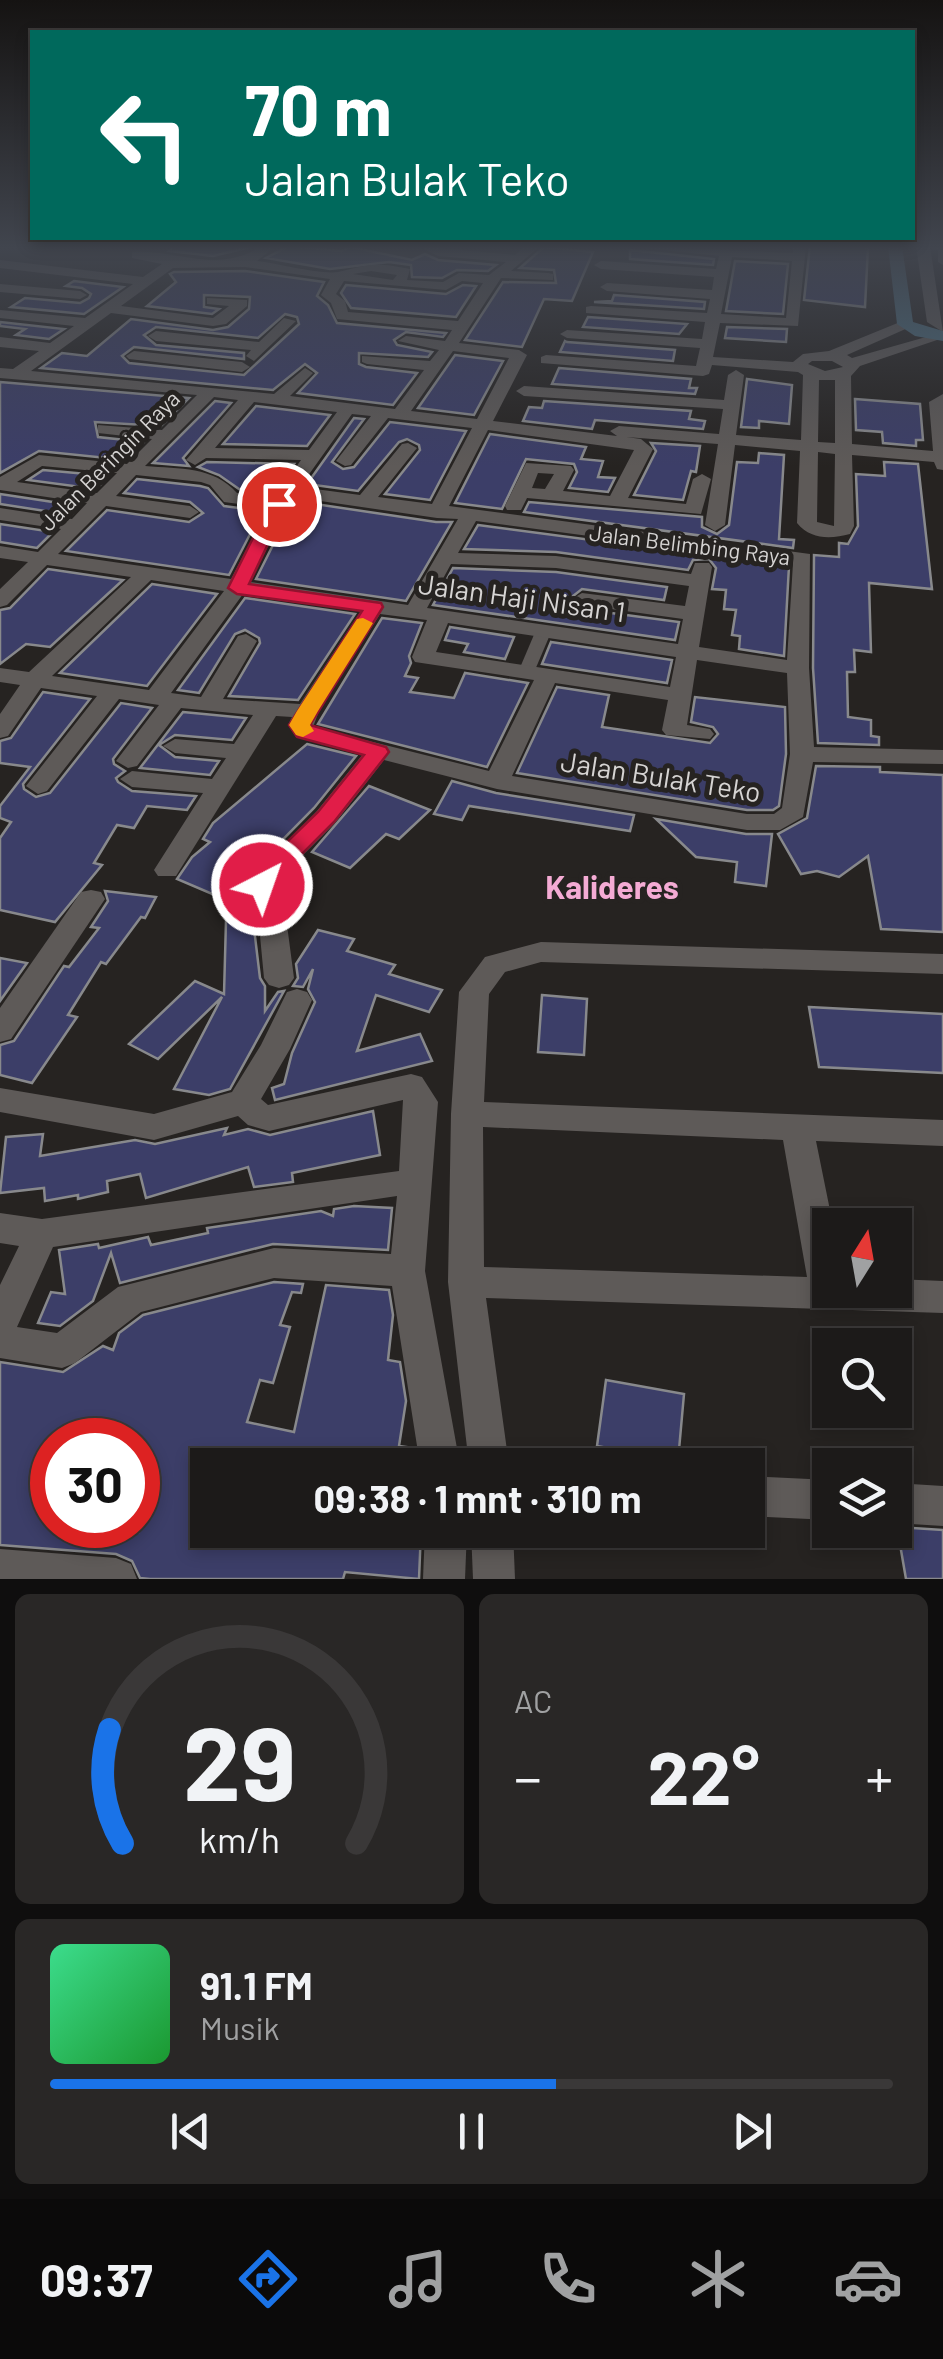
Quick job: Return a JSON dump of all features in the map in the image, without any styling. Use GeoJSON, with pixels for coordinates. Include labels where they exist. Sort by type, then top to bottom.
{"type":"FeatureCollection","features":[{"type":"Feature","properties":{"kind":"main road"},"geometry":{"type":"LineString","coordinates":[[908,320],[935,331]]}},
{"type":"Feature","properties":{"kind":"street"},"geometry":{"type":"LineString","coordinates":[[56,320],[89,323]]}},
{"type":"Feature","properties":{"kind":"street"},"geometry":{"type":"LineString","coordinates":[[13,378],[94,320]]}},
{"type":"Feature","properties":{"kind":"street"},"geometry":{"type":"LineString","coordinates":[[105,383],[175,320]]}},
{"type":"Feature","properties":{"kind":"street"},"geometry":{"type":"LineString","coordinates":[[387,320],[463,326]]}},
{"type":"Feature","properties":{"kind":"street"},"geometry":{"type":"LineString","coordinates":[[346,461],[358,440],[391,414],[433,366],[466,320]]}},
{"type":"Feature","properties":{"kind":"street"},"geometry":{"type":"LineString","coordinates":[[713,320],[732,405],[715,525]]}},
{"type":"Feature","properties":{"kind":"street"},"geometry":{"type":"LineString","coordinates":[[732,320],[795,320]]}},
{"type":"Feature","properties":{"kind":"street"},"geometry":{"type":"LineString","coordinates":[[804,367],[901,320]]}},
{"type":"Feature","properties":{"kind":"street","name":"Jalan Beringin Raya"},"geometry":{"type":"LineString","coordinates":[[0,601],[164,435],[289,321]]}},
{"type":"Feature","properties":{"kind":"street"},"geometry":{"type":"LineString","coordinates":[[567,334],[721,364],[847,370],[935,331]]}},
{"type":"Feature","properties":{"kind":"street"},"geometry":{"type":"LineString","coordinates":[[156,336],[264,347]]}},
{"type":"Feature","properties":{"kind":"street"},"geometry":{"type":"LineString","coordinates":[[406,341],[519,355],[437,512]]}},
{"type":"Feature","properties":{"kind":"street"},"geometry":{"type":"LineString","coordinates":[[0,342],[53,348]]}},
{"type":"Feature","properties":{"kind":"street"},"geometry":{"type":"LineString","coordinates":[[134,356],[242,367]]}},
{"type":"Feature","properties":{"kind":"street"},"geometry":{"type":"LineString","coordinates":[[804,367],[809,446],[807,523],[814,530],[836,532],[843,530],[847,370],[832,356]]}},
{"type":"Feature","properties":{"kind":"street"},"geometry":{"type":"LineString","coordinates":[[367,359],[433,366]]}},
{"type":"Feature","properties":{"kind":"street"},"geometry":{"type":"LineString","coordinates":[[546,360],[703,371],[721,364]]}},
{"type":"Feature","properties":{"kind":"street"},"geometry":{"type":"LineString","coordinates":[[278,399],[305,373]]}},
{"type":"Feature","properties":{"kind":"street"},"geometry":{"type":"LineString","coordinates":[[13,378],[251,396],[641,446],[644,449],[616,502]]}},
{"type":"Feature","properties":{"kind":"street"},"geometry":{"type":"LineString","coordinates":[[524,391],[732,405]]}},
{"type":"Feature","properties":{"kind":"street"},"geometry":{"type":"LineString","coordinates":[[0,485],[38,460],[182,475],[251,396]]}},
{"type":"Feature","properties":{"kind":"street"},"geometry":{"type":"LineString","coordinates":[[943,399],[937,402],[943,466]]}},
{"type":"Feature","properties":{"kind":"street"},"geometry":{"type":"LineString","coordinates":[[220,786],[130,770],[164,699],[237,588],[283,497],[347,409]]}},
{"type":"Feature","properties":{"kind":"street"},"geometry":{"type":"LineString","coordinates":[[507,423],[942,457]]}},
{"type":"Feature","properties":{"kind":"street"},"geometry":{"type":"LineString","coordinates":[[104,430],[164,435]]}},
{"type":"Feature","properties":{"kind":"street"},"geometry":{"type":"LineString","coordinates":[[366,500],[408,448]]}},
{"type":"Feature","properties":{"kind":"street"},"geometry":{"type":"LineString","coordinates":[[201,453],[312,455]]}},
{"type":"Feature","properties":{"kind":"street"},"geometry":{"type":"LineString","coordinates":[[507,520],[532,467],[565,470],[552,494]]}},
{"type":"Feature","properties":{"kind":"street","name":"Jalan Belimbing Raya"},"geometry":{"type":"LineString","coordinates":[[182,475],[216,481],[231,498],[366,500],[705,547],[805,554],[798,668],[802,754]]}},
{"type":"Feature","properties":{"kind":"street"},"geometry":{"type":"LineString","coordinates":[[520,492],[694,510],[702,479]]}},
{"type":"Feature","properties":{"kind":"street"},"geometry":{"type":"LineString","coordinates":[[0,485],[190,512]]}},
{"type":"Feature","properties":{"kind":"street"},"geometry":{"type":"LineString","coordinates":[[0,514],[76,525]]}},
{"type":"Feature","properties":{"kind":"street"},"geometry":{"type":"LineString","coordinates":[[414,612],[469,516]]}},
{"type":"Feature","properties":{"kind":"street"},"geometry":{"type":"LineString","coordinates":[[702,734],[674,730],[705,547]]}},
{"type":"Feature","properties":{"kind":"street","name":"Jalan Haji Nisan 1"},"geometry":{"type":"LineString","coordinates":[[0,552],[798,668]]}},
{"type":"Feature","properties":{"kind":"street"},"geometry":{"type":"LineString","coordinates":[[444,558],[556,562],[700,581]]}},
{"type":"Feature","properties":{"kind":"street"},"geometry":{"type":"LineString","coordinates":[[0,732],[35,679],[145,575]]}},
{"type":"Feature","properties":{"kind":"street"},"geometry":{"type":"LineString","coordinates":[[582,599],[695,614]]}},
{"type":"Feature","properties":{"kind":"street"},"geometry":{"type":"LineString","coordinates":[[0,674],[208,705],[307,711],[374,607]]}},
{"type":"Feature","properties":{"kind":"street"},"geometry":{"type":"LineString","coordinates":[[440,616],[421,655],[678,695]]}},
{"type":"Feature","properties":{"kind":"street"},"geometry":{"type":"LineString","coordinates":[[496,781],[538,672],[544,630]]}},
{"type":"Feature","properties":{"kind":"street"},"geometry":{"type":"LineString","coordinates":[[208,705],[246,641]]}},
{"type":"Feature","properties":{"kind":"street"},"geometry":{"type":"LineString","coordinates":[[38,786],[112,691]]}},
{"type":"Feature","properties":{"kind":"street"},"geometry":{"type":"LineString","coordinates":[[167,870],[268,710]]}},
{"type":"Feature","properties":{"kind":"street","name":"Jalan Bulak Teko"},"geometry":{"type":"LineString","coordinates":[[307,711],[300,725],[304,732],[378,752],[496,781],[766,824],[780,822],[794,810],[802,754]]}},
{"type":"Feature","properties":{"kind":"street"},"geometry":{"type":"LineString","coordinates":[[175,746],[242,752]]}},
{"type":"Feature","properties":{"kind":"street"},"geometry":{"type":"LineString","coordinates":[[0,1100],[154,1127],[243,1102],[275,1049],[288,989],[262,897],[266,876],[326,817],[378,752]]}},
{"type":"Feature","properties":{"kind":"street"},"geometry":{"type":"LineString","coordinates":[[802,754],[943,757]]}},
{"type":"Feature","properties":{"kind":"street"},"geometry":{"type":"LineString","coordinates":[[0,1031],[91,899]]}},
{"type":"Feature","properties":{"kind":"street"},"geometry":{"type":"LineString","coordinates":[[487,1448],[466,1282],[467,1114],[474,992],[495,964],[541,952],[943,964]]}},
{"type":"Feature","properties":{"kind":"street"},"geometry":{"type":"LineString","coordinates":[[243,1102],[258,1116],[269,1118],[411,1086],[422,1102],[407,1271],[437,1448]]}},
{"type":"Feature","properties":{"kind":"street"},"geometry":{"type":"LineString","coordinates":[[467,1114],[943,1133]]}},
{"type":"Feature","properties":{"kind":"street"},"geometry":{"type":"LineString","coordinates":[[797,1127],[812,1208]]}},
{"type":"Feature","properties":{"kind":"street"},"geometry":{"type":"LineString","coordinates":[[0,1228],[42,1234],[394,1183]]}},
{"type":"Feature","properties":{"kind":"street"},"geometry":{"type":"LineString","coordinates":[[0,1324],[42,1234]]}},
{"type":"Feature","properties":{"kind":"street"},"geometry":{"type":"LineString","coordinates":[[0,1341],[62,1351],[130,1298],[274,1263],[407,1271]]}},
{"type":"Feature","properties":{"kind":"street"},"geometry":{"type":"LineString","coordinates":[[466,1282],[812,1292]]}},
{"type":"Feature","properties":{"kind":"street"},"geometry":{"type":"LineString","coordinates":[[912,1296],[943,1298]]}},
{"type":"Feature","properties":{"kind":"street"},"geometry":{"type":"LineString","coordinates":[[765,1497],[812,1499]]}},
{"type":"Feature","properties":{"kind":"street"},"geometry":{"type":"LineString","coordinates":[[912,1505],[943,1506]]}},
{"type":"Feature","properties":{"kind":"street"},"geometry":{"type":"LineString","coordinates":[[444,1579],[445,1548]]}},
{"type":"Feature","properties":{"kind":"street"},"geometry":{"type":"LineString","coordinates":[[493,1548],[494,1579]]}},
{"type":"Feature","properties":{"kind":"street"},"geometry":{"type":"LineString","coordinates":[[0,1570],[116,1579]]}},
{"type":"Feature","properties":{"kind":"building"},"geometry":{"type":"Polygon","coordinates":[[[130,320],[213,330],[228,327],[237,320],[279,320],[258,338],[156,327],[144,335],[156,345],[244,353],[244,359],[134,347],[122,356],[129,363],[244,375],[299,324],[298,320],[335,320],[337,323],[446,333],[443,337],[406,332],[394,340],[397,345],[432,352],[428,357],[359,353],[359,364],[366,367],[417,373],[393,405],[298,393],[317,373],[305,364],[273,390],[41,368],[62,353],[87,356],[130,320]]]}},
{"type":"Feature","properties":{"kind":"building"},"geometry":{"type":"Polygon","coordinates":[[[478,320],[535,320],[522,347],[465,340],[478,320]]]}},
{"type":"Feature","properties":{"kind":"building"},"geometry":{"type":"Polygon","coordinates":[[[587,320],[687,324],[679,334],[583,327],[587,320]]]}},
{"type":"Feature","properties":{"kind":"building"},"geometry":{"type":"Polygon","coordinates":[[[0,322],[64,329],[49,339],[16,335],[25,329],[0,326],[0,322]]]}},
{"type":"Feature","properties":{"kind":"building"},"geometry":{"type":"Polygon","coordinates":[[[727,327],[787,329],[786,342],[725,338],[727,327]]]}},
{"type":"Feature","properties":{"kind":"building"},"geometry":{"type":"Polygon","coordinates":[[[565,341],[675,350],[673,361],[560,352],[565,341]]]}},
{"type":"Feature","properties":{"kind":"building"},"geometry":{"type":"Polygon","coordinates":[[[455,355],[503,361],[474,415],[418,408],[455,355]]]}},
{"type":"Feature","properties":{"kind":"building"},"geometry":{"type":"Polygon","coordinates":[[[559,368],[691,379],[689,388],[697,388],[695,394],[552,384],[559,368]]]}},
{"type":"Feature","properties":{"kind":"building"},"geometry":{"type":"Polygon","coordinates":[[[747,379],[792,385],[789,424],[759,421],[759,428],[741,427],[747,379]]]}},
{"type":"Feature","properties":{"kind":"building"},"geometry":{"type":"Polygon","coordinates":[[[0,382],[189,398],[161,426],[95,422],[98,437],[144,442],[126,460],[39,451],[0,473],[0,382]]]}},
{"type":"Feature","properties":{"kind":"building"},"geometry":{"type":"Polygon","coordinates":[[[855,399],[920,404],[923,440],[916,440],[916,446],[883,443],[882,432],[856,430],[855,399]]]}},
{"type":"Feature","properties":{"kind":"building"},"geometry":{"type":"Polygon","coordinates":[[[215,401],[231,403],[183,458],[189,466],[153,463],[215,401]]]}},
{"type":"Feature","properties":{"kind":"building"},"geometry":{"type":"Polygon","coordinates":[[[544,401],[691,411],[689,419],[705,421],[703,429],[595,420],[592,429],[523,421],[529,407],[542,408],[544,401]]]}},
{"type":"Feature","properties":{"kind":"building"},"geometry":{"type":"Polygon","coordinates":[[[256,406],[330,415],[307,446],[223,444],[256,406]]]}},
{"type":"Feature","properties":{"kind":"building"},"geometry":{"type":"Polygon","coordinates":[[[354,418],[364,419],[332,462],[343,469],[354,467],[390,422],[466,431],[430,500],[385,494],[420,450],[419,445],[407,439],[399,442],[358,491],[307,484],[354,418]]]}},
{"type":"Feature","properties":{"kind":"building"},"geometry":{"type":"Polygon","coordinates":[[[490,434],[586,447],[581,459],[603,461],[598,477],[615,478],[608,492],[569,488],[577,472],[574,464],[526,459],[502,509],[455,503],[490,434]]]}},
{"type":"Feature","properties":{"kind":"building"},"geometry":{"type":"Polygon","coordinates":[[[651,443],[700,446],[696,472],[691,471],[683,500],[634,495],[656,451],[651,443]]]}},
{"type":"Feature","properties":{"kind":"building"},"geometry":{"type":"Polygon","coordinates":[[[759,453],[784,455],[779,539],[794,540],[793,548],[524,512],[529,502],[702,517],[702,527],[717,534],[729,525],[737,462],[758,463],[759,453]]]}},
{"type":"Feature","properties":{"kind":"building"},"geometry":{"type":"Polygon","coordinates":[[[207,462],[294,464],[272,494],[239,489],[198,467],[207,462]]]}},
{"type":"Feature","properties":{"kind":"building"},"geometry":{"type":"Polygon","coordinates":[[[884,462],[918,464],[932,589],[869,583],[871,652],[854,650],[855,672],[847,672],[848,717],[871,720],[871,736],[879,737],[879,745],[818,743],[813,668],[814,555],[839,557],[839,543],[848,544],[858,526],[856,474],[885,476],[884,462]]]}},
{"type":"Feature","properties":{"kind":"building"},"geometry":{"type":"Polygon","coordinates":[[[43,470],[109,476],[96,489],[28,480],[43,470]]]}},
{"type":"Feature","properties":{"kind":"building"},"geometry":{"type":"Polygon","coordinates":[[[137,479],[208,488],[224,506],[262,511],[229,575],[66,551],[107,510],[189,522],[203,513],[190,502],[124,493],[137,479]]]}},
{"type":"Feature","properties":{"kind":"building"},"geometry":{"type":"Polygon","coordinates":[[[0,494],[79,506],[71,515],[0,504],[0,494]]]}},
{"type":"Feature","properties":{"kind":"building"},"geometry":{"type":"Polygon","coordinates":[[[295,501],[452,522],[406,601],[256,579],[295,501]]]}},
{"type":"Feature","properties":{"kind":"building"},"geometry":{"type":"Polygon","coordinates":[[[0,524],[53,532],[37,548],[0,542],[0,524]]]}},
{"type":"Feature","properties":{"kind":"building"},"geometry":{"type":"Polygon","coordinates":[[[478,525],[789,566],[784,656],[739,649],[740,636],[732,635],[736,610],[724,609],[726,590],[712,589],[716,568],[709,559],[693,560],[688,570],[556,552],[464,549],[478,525]]]}},
{"type":"Feature","properties":{"kind":"building"},"geometry":{"type":"Polygon","coordinates":[[[453,568],[556,572],[667,587],[664,600],[582,589],[568,600],[581,609],[679,622],[675,640],[433,605],[453,568]]]}},
{"type":"Feature","properties":{"kind":"building"},"geometry":{"type":"Polygon","coordinates":[[[48,569],[123,580],[50,647],[26,644],[0,664],[0,610],[10,608],[48,569]]]}},
{"type":"Feature","properties":{"kind":"building"},"geometry":{"type":"Polygon","coordinates":[[[152,584],[217,594],[147,686],[60,673],[152,584]]]}},
{"type":"Feature","properties":{"kind":"building"},"geometry":{"type":"Polygon","coordinates":[[[245,598],[355,614],[298,700],[229,696],[260,643],[259,638],[245,630],[235,634],[199,693],[178,690],[245,598]]]}},
{"type":"Feature","properties":{"kind":"building"},"geometry":{"type":"Polygon","coordinates":[[[382,618],[422,623],[405,676],[418,678],[410,692],[454,698],[465,673],[528,683],[487,767],[318,724],[382,618]]]}},
{"type":"Feature","properties":{"kind":"building"},"geometry":{"type":"Polygon","coordinates":[[[450,627],[514,637],[505,659],[464,652],[468,644],[445,640],[450,627]]]}},
{"type":"Feature","properties":{"kind":"building"},"geometry":{"type":"Polygon","coordinates":[[[551,642],[672,660],[667,683],[542,664],[551,642]]]}},
{"type":"Feature","properties":{"kind":"building"},"geometry":{"type":"Polygon","coordinates":[[[557,687],[609,695],[602,727],[710,743],[718,734],[713,727],[691,722],[695,697],[785,707],[786,754],[779,806],[773,810],[747,810],[517,773],[557,687]]]}},
{"type":"Feature","properties":{"kind":"building"},"geometry":{"type":"Polygon","coordinates":[[[43,692],[90,699],[23,784],[24,789],[36,797],[50,793],[121,703],[152,708],[113,759],[125,771],[116,778],[118,782],[132,791],[196,796],[187,810],[147,806],[134,828],[117,825],[94,863],[102,865],[55,922],[0,910],[0,838],[11,822],[0,818],[0,806],[30,767],[0,763],[0,741],[11,738],[43,692]]]}},
{"type":"Feature","properties":{"kind":"building"},"geometry":{"type":"Polygon","coordinates":[[[183,712],[246,718],[232,740],[175,735],[159,745],[175,757],[219,761],[210,775],[140,768],[183,712]]]}},
{"type":"Feature","properties":{"kind":"building"},"geometry":{"type":"Polygon","coordinates":[[[307,744],[356,756],[314,808],[224,899],[177,879],[192,857],[210,842],[203,839],[213,823],[307,744]]]}},
{"type":"Feature","properties":{"kind":"building"},"geometry":{"type":"Polygon","coordinates":[[[816,766],[880,767],[880,772],[943,775],[943,932],[881,929],[868,856],[839,877],[817,871],[801,874],[778,834],[807,818],[816,766]]]}},
{"type":"Feature","properties":{"kind":"building"},"geometry":{"type":"Polygon","coordinates":[[[452,781],[496,793],[634,815],[630,831],[469,806],[462,820],[434,814],[452,781]]]}},
{"type":"Feature","properties":{"kind":"building"},"geometry":{"type":"Polygon","coordinates":[[[369,786],[430,810],[399,839],[386,834],[350,868],[312,852],[369,786]]]}},
{"type":"Feature","properties":{"kind":"building"},"geometry":{"type":"Polygon","coordinates":[[[656,819],[746,834],[772,834],[766,886],[735,882],[737,862],[696,857],[656,819]]]}},
{"type":"Feature","properties":{"kind":"building"},"geometry":{"type":"Polygon","coordinates":[[[105,891],[156,897],[145,918],[141,917],[106,964],[101,962],[68,1015],[77,1017],[32,1083],[0,1075],[0,1045],[14,1041],[64,966],[69,967],[99,928],[91,927],[108,901],[105,891]]]}},
{"type":"Feature","properties":{"kind":"building"},"geometry":{"type":"Polygon","coordinates":[[[253,920],[260,978],[265,986],[265,1011],[278,992],[284,991],[230,1089],[209,1095],[174,1089],[222,997],[158,1059],[129,1044],[195,981],[224,994],[226,921],[253,920]]]}},
{"type":"Feature","properties":{"kind":"building"},"geometry":{"type":"Polygon","coordinates":[[[318,930],[354,939],[347,951],[395,965],[389,974],[442,990],[429,1012],[376,995],[357,1051],[420,1034],[432,1061],[275,1100],[272,1088],[284,1084],[292,1053],[315,1002],[308,989],[313,969],[303,987],[293,986],[298,978],[296,964],[318,930]]]}},
{"type":"Feature","properties":{"kind":"building"},"geometry":{"type":"Polygon","coordinates":[[[0,958],[27,963],[0,1001],[0,958]]]}},
{"type":"Feature","properties":{"kind":"building"},"geometry":{"type":"Polygon","coordinates":[[[542,995],[587,999],[584,1055],[538,1052],[542,995]]]}},
{"type":"Feature","properties":{"kind":"building"},"geometry":{"type":"Polygon","coordinates":[[[809,1007],[943,1014],[943,1073],[819,1067],[809,1007]]]}},
{"type":"Feature","properties":{"kind":"building"},"geometry":{"type":"Polygon","coordinates":[[[373,1111],[380,1155],[292,1173],[293,1182],[254,1187],[248,1167],[146,1198],[140,1174],[107,1181],[108,1192],[78,1199],[78,1195],[45,1201],[44,1188],[0,1193],[6,1137],[43,1134],[40,1156],[135,1140],[155,1144],[227,1128],[224,1135],[248,1129],[270,1135],[373,1111]]]}},
{"type":"Feature","properties":{"kind":"building"},"geometry":{"type":"Polygon","coordinates":[[[392,1208],[388,1250],[273,1244],[120,1283],[111,1253],[93,1301],[60,1326],[38,1323],[51,1292],[65,1294],[59,1250],[98,1244],[99,1248],[148,1237],[151,1245],[208,1233],[207,1228],[321,1211],[333,1216],[334,1209],[392,1208]]]}},
{"type":"Feature","properties":{"kind":"building"},"geometry":{"type":"Polygon","coordinates":[[[274,1282],[303,1284],[301,1293],[292,1292],[280,1325],[290,1327],[273,1383],[260,1380],[247,1422],[294,1432],[326,1285],[389,1290],[393,1315],[388,1360],[400,1362],[406,1401],[399,1446],[414,1448],[190,1448],[190,1548],[420,1548],[419,1579],[345,1572],[343,1579],[150,1579],[140,1578],[132,1561],[116,1554],[39,1548],[160,1548],[160,1418],[30,1418],[30,1547],[0,1545],[0,1362],[63,1372],[103,1346],[113,1350],[119,1333],[143,1315],[274,1282]]]}},
{"type":"Feature","properties":{"kind":"building"},"geometry":{"type":"Polygon","coordinates":[[[606,1380],[684,1394],[679,1448],[597,1446],[606,1380]]]}},
{"type":"Feature","properties":{"kind":"building"},"geometry":{"type":"Polygon","coordinates":[[[912,1528],[943,1530],[943,1579],[906,1579],[901,1548],[912,1548],[912,1528]]]}},
{"type":"Feature","properties":{"kind":"slow traffic"},"geometry":{"type":"LineString","coordinates":[[303,731],[300,725],[307,711],[363,623]]}},
{"type":"Feature","properties":{"kind":"district","name":"Kalideres"},"geometry":{"type":"Point","coordinates":[612,886]}},
{"type":"Feature","properties":{"kind":"route"},"geometry":{"type":"LineString","coordinates":[[262,885],[266,876],[326,817],[378,752],[304,732],[300,725],[374,607],[237,588],[279,504]]}}]}
